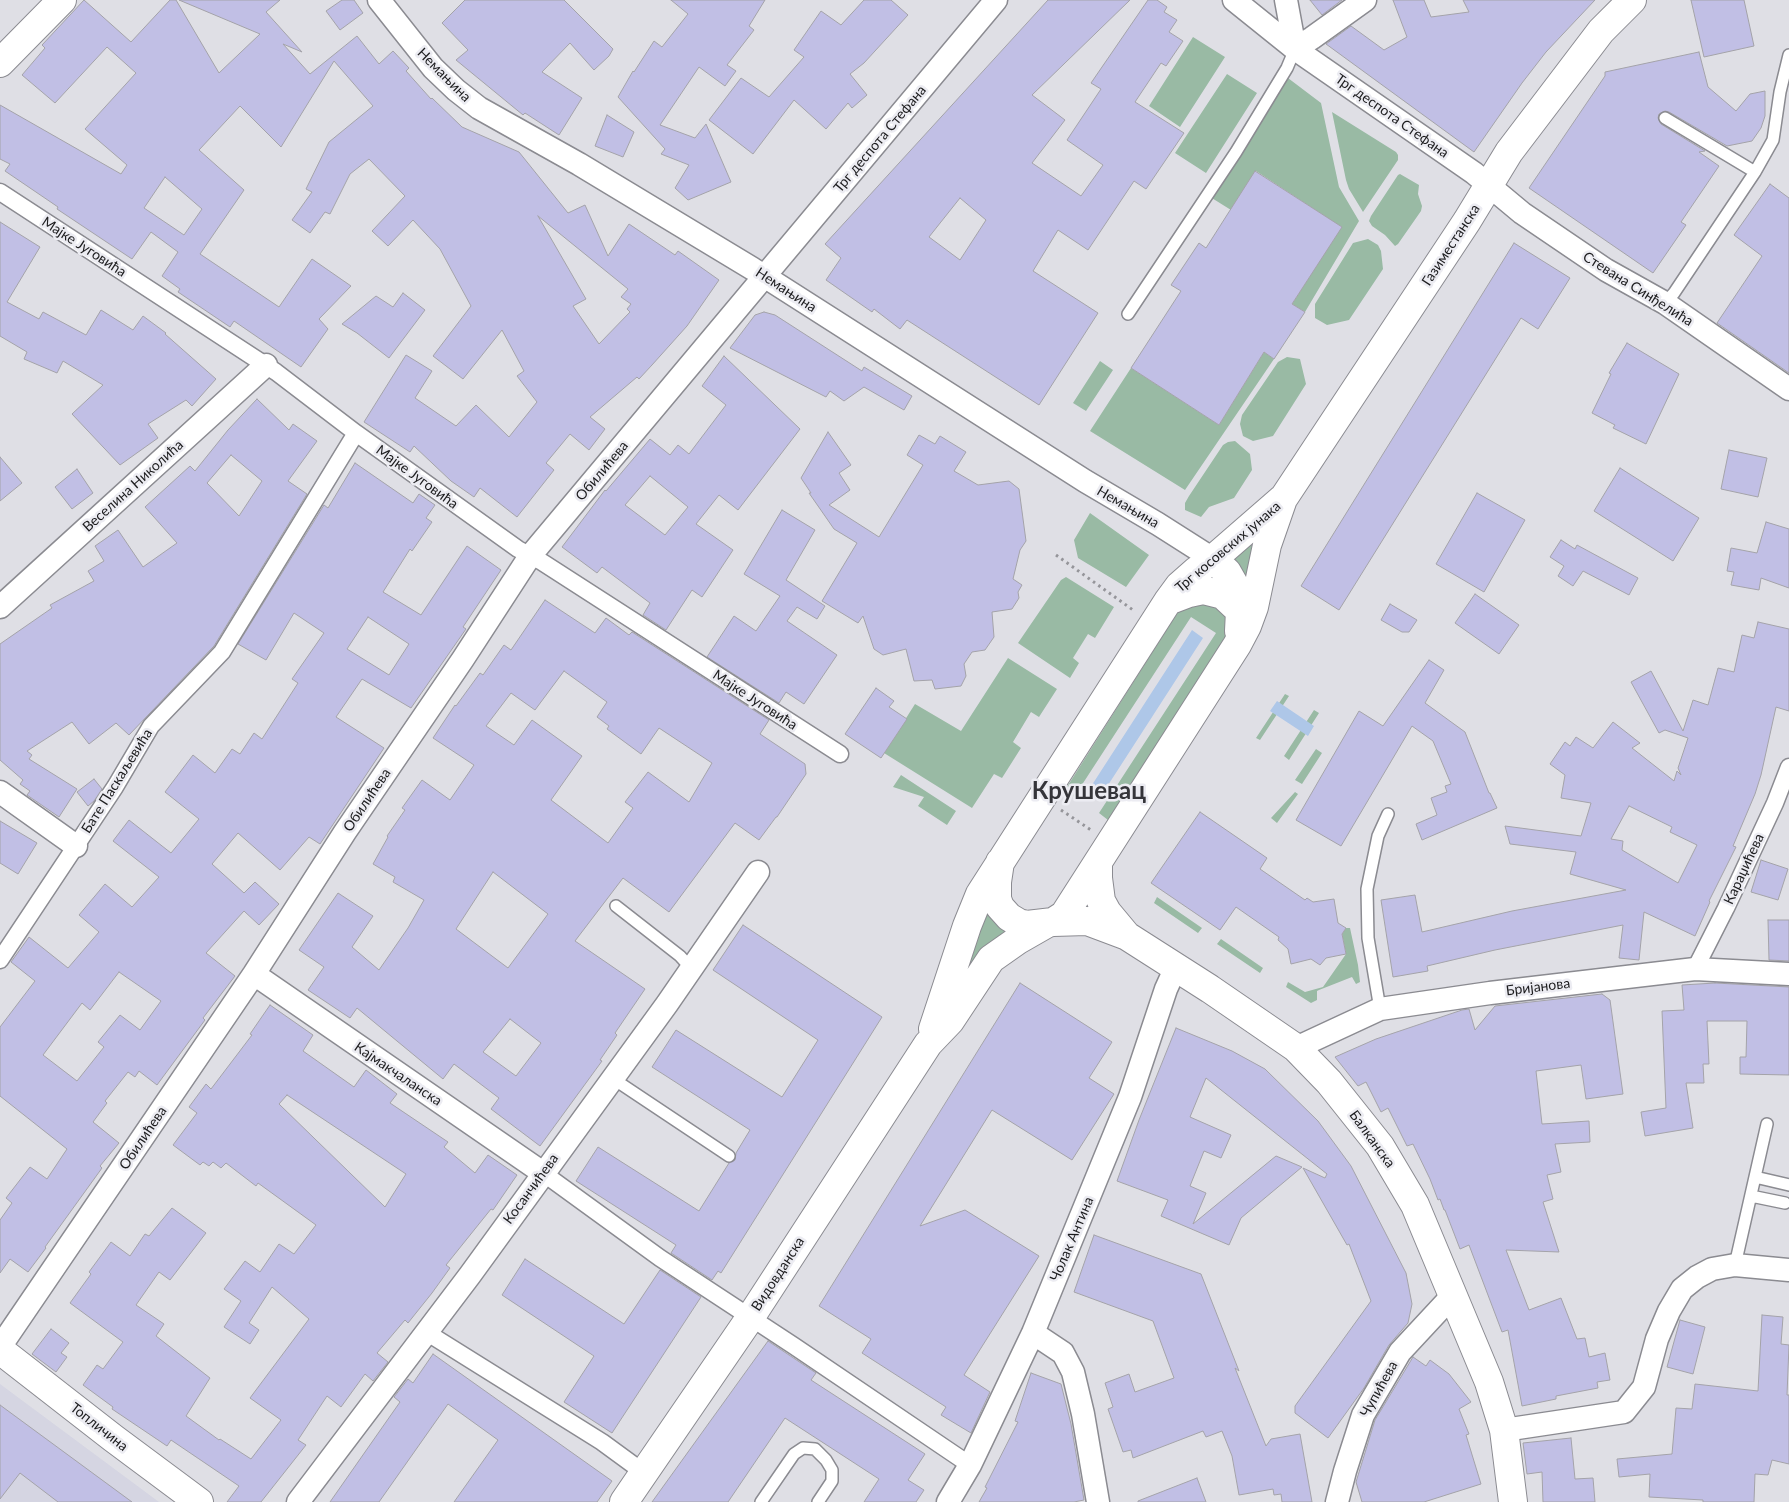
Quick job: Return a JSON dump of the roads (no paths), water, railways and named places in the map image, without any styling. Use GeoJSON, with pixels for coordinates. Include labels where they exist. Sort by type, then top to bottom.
{"type":"FeatureCollection","features":[{"type":"Feature","properties":{"kind":"main road"},"geometry":{"type":"LineString","coordinates":[[0,63],[62,0]]}},
{"type":"Feature","properties":{"kind":"main road","name":"Газиместанска"},"geometry":{"type":"LineString","coordinates":[[1282,499],[1489,186],[1509,152],[1601,31],[1632,0]]}},
{"type":"Feature","properties":{"kind":"main road","name":"Трг косовских јунака"},"geometry":{"type":"LineString","coordinates":[[1282,499],[1268,545],[1254,608],[1247,626],[1237,645],[1098,864],[1064,915],[1050,923],[1027,925],[1009,917],[1000,907],[998,899],[997,882],[1000,862],[1168,600],[1179,586],[1282,499]]}},
{"type":"Feature","properties":{"kind":"main road"},"geometry":{"type":"LineString","coordinates":[[1213,559],[1227,572],[1235,586],[1240,611],[1237,645]]}},
{"type":"Feature","properties":{"kind":"main road"},"geometry":{"type":"LineString","coordinates":[[1168,600],[1203,590],[1223,595],[1240,611]]}},
{"type":"Feature","properties":{"kind":"main road","name":"Видовданска"},"geometry":{"type":"LineString","coordinates":[[928,1044],[974,908],[980,894],[1000,862]]}},
{"type":"Feature","properties":{"kind":"main road","name":"Балканска"},"geometry":{"type":"LineString","coordinates":[[1098,864],[1098,878],[1102,901],[1107,912],[1127,936]]}},
{"type":"Feature","properties":{"kind":"main road","name":"Балканска"},"geometry":{"type":"LineString","coordinates":[[1050,923],[1087,921],[1127,936],[1210,989],[1296,1048],[1329,1082],[1380,1146],[1415,1205],[1490,1382],[1504,1430],[1512,1502]]}},
{"type":"Feature","properties":{"kind":"main road","name":"Видовданска"},"geometry":{"type":"LineString","coordinates":[[624,1502],[750,1318],[928,1044],[950,1021],[991,959],[1018,940],[1050,923]]}},
{"type":"Feature","properties":{"kind":"main road","name":"Топличина"},"geometry":{"type":"LineString","coordinates":[[0,1349],[113,1438],[199,1502]]}},
{"type":"Feature","properties":{"kind":"street","name":"Немањина"},"geometry":{"type":"LineString","coordinates":[[379,0],[434,68],[456,90],[479,108],[579,164],[764,277],[1085,481],[1213,559]]}},
{"type":"Feature","properties":{"kind":"street","name":"Трг деспота Стефана"},"geometry":{"type":"LineString","coordinates":[[764,277],[996,0]]}},
{"type":"Feature","properties":{"kind":"street","name":"Трг деспота Стефана"},"geometry":{"type":"LineString","coordinates":[[1234,0],[1294,49],[1458,162],[1489,186]]}},
{"type":"Feature","properties":{"kind":"street"},"geometry":{"type":"LineString","coordinates":[[1286,0],[1294,49],[1365,0]]}},
{"type":"Feature","properties":{"kind":"street","name":"Стевана Синђелића"},"geometry":{"type":"LineString","coordinates":[[1489,186],[1522,213],[1606,270],[1665,303],[1789,389]]}},
{"type":"Feature","properties":{"kind":"street","name":"Мајке Југовића"},"geometry":{"type":"LineString","coordinates":[[0,192],[266,365],[356,433],[518,549],[542,562],[840,754]]}},
{"type":"Feature","properties":{"kind":"street","name":"Обилићева"},"geometry":{"type":"LineString","coordinates":[[0,1349],[254,974],[345,832],[463,659],[530,556],[764,277]]}},
{"type":"Feature","properties":{"kind":"street","name":"Веселина Николића"},"geometry":{"type":"LineString","coordinates":[[0,607],[266,365]]}},
{"type":"Feature","properties":{"kind":"street","name":"Бате Паскаљевића"},"geometry":{"type":"LineString","coordinates":[[0,960],[115,787],[151,726],[222,652],[356,433]]}},
{"type":"Feature","properties":{"kind":"street","name":"Караџићева"},"geometry":{"type":"LineString","coordinates":[[1695,969],[1775,803],[1789,767]]}},
{"type":"Feature","properties":{"kind":"street"},"geometry":{"type":"LineString","coordinates":[[0,792],[76,846]]}},
{"type":"Feature","properties":{"kind":"street","name":"Косанчићева"},"geometry":{"type":"LineString","coordinates":[[298,1502],[426,1332],[614,1076],[758,872]]}},
{"type":"Feature","properties":{"kind":"street","name":"Чолак Антина"},"geometry":{"type":"LineString","coordinates":[[948,1502],[970,1465],[1034,1333],[1130,1097],[1166,988],[1176,967]]}},
{"type":"Feature","properties":{"kind":"street","name":"Бријанова"},"geometry":{"type":"LineString","coordinates":[[1296,1048],[1380,1009],[1490,993],[1695,969],[1789,974]]}},
{"type":"Feature","properties":{"kind":"street","name":"Кајмакчаланска"},"geometry":{"type":"LineString","coordinates":[[254,974],[543,1173]]}},
{"type":"Feature","properties":{"kind":"street"},"geometry":{"type":"LineString","coordinates":[[543,1173],[660,1258],[970,1465]]}},
{"type":"Feature","properties":{"kind":"street"},"geometry":{"type":"LineString","coordinates":[[1504,1430],[1624,1412],[1644,1387],[1657,1339],[1669,1311],[1682,1289],[1697,1277],[1712,1269],[1735,1265],[1789,1270]]}},
{"type":"Feature","properties":{"kind":"street","name":"Чупићева"},"geometry":{"type":"LineString","coordinates":[[1337,1502],[1363,1415],[1400,1352],[1453,1295]]}},
{"type":"Feature","properties":{"kind":"street"},"geometry":{"type":"LineString","coordinates":[[426,1332],[602,1442],[643,1472]]}},
{"type":"Feature","properties":{"kind":"street"},"geometry":{"type":"LineString","coordinates":[[1034,1333],[1063,1353],[1073,1372],[1083,1414],[1098,1502]]}},
{"type":"Feature","properties":{"kind":"lane"},"geometry":{"type":"LineString","coordinates":[[1128,314],[1236,152],[1287,68],[1294,49]]}},
{"type":"Feature","properties":{"kind":"lane"},"geometry":{"type":"LineString","coordinates":[[1665,303],[1674,293],[1755,172],[1772,140],[1780,92],[1789,55]]}},
{"type":"Feature","properties":{"kind":"lane"},"geometry":{"type":"LineString","coordinates":[[1665,118],[1755,172]]}},
{"type":"Feature","properties":{"kind":"lane"},"geometry":{"type":"LineString","coordinates":[[1380,1009],[1368,938],[1367,889],[1378,836],[1388,814]]}},
{"type":"Feature","properties":{"kind":"lane"},"geometry":{"type":"LineString","coordinates":[[616,906],[680,956],[691,968]]}},
{"type":"Feature","properties":{"kind":"lane"},"geometry":{"type":"LineString","coordinates":[[614,1076],[621,1084],[729,1156]]}},
{"type":"Feature","properties":{"kind":"lane"},"geometry":{"type":"LineString","coordinates":[[1735,1265],[1767,1124]]}},
{"type":"Feature","properties":{"kind":"lane"},"geometry":{"type":"LineString","coordinates":[[1755,1177],[1789,1185]]}},
{"type":"Feature","properties":{"kind":"lane"},"geometry":{"type":"LineString","coordinates":[[1751,1196],[1785,1203]]}},
{"type":"Feature","properties":{"kind":"lane"},"geometry":{"type":"LineString","coordinates":[[761,1502],[794,1454],[803,1448],[815,1449],[826,1460],[832,1470],[832,1481],[818,1502]]}},
{"type":"Feature","properties":{"kind":"water"},"geometry":{"type":"Polygon","coordinates":[[[1192,630],[1203,638],[1101,796],[1090,788],[1192,630]]]}},
{"type":"Feature","properties":{"kind":"water"},"geometry":{"type":"Polygon","coordinates":[[[1277,701],[1314,726],[1308,736],[1270,711],[1277,701]]]}},
{"type":"Feature","properties":{"kind":"district","name":"Крушевац"},"geometry":{"type":"Point","coordinates":[1089,791]}}]}
